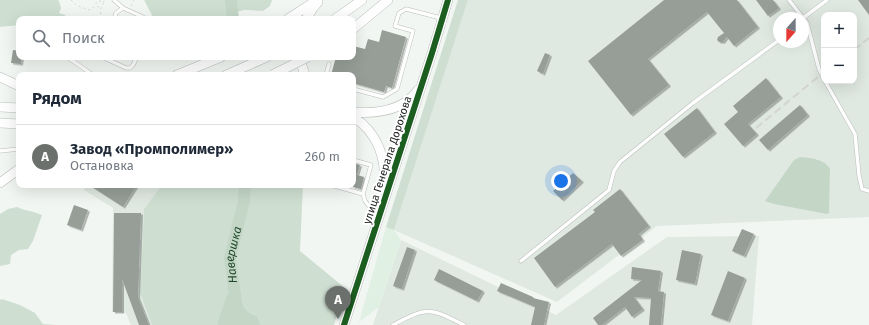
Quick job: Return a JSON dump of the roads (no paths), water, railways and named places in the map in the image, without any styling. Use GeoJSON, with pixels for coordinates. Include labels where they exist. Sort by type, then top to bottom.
{"type":"FeatureCollection","features":[{"type":"Feature","properties":{"kind":"street"},"geometry":{"type":"LineString","coordinates":[[292,16],[316,0]]}},
{"type":"Feature","properties":{"kind":"street"},"geometry":{"type":"LineString","coordinates":[[308,16],[321,0]]}},
{"type":"Feature","properties":{"kind":"street"},"geometry":{"type":"LineString","coordinates":[[339,16],[362,0]]}},
{"type":"Feature","properties":{"kind":"street"},"geometry":{"type":"LineString","coordinates":[[356,27],[388,0]]}},
{"type":"Feature","properties":{"kind":"street","name":"улица Генерала Дорохова"},"geometry":{"type":"LineString","coordinates":[[344,325],[448,0]]}},
{"type":"Feature","properties":{"kind":"street"},"geometry":{"type":"LineString","coordinates":[[184,72],[214,60]]}},
{"type":"Feature","properties":{"kind":"street"},"geometry":{"type":"LineString","coordinates":[[233,72],[260,60]]}},
{"type":"Feature","properties":{"kind":"street"},"geometry":{"type":"LineString","coordinates":[[300,60],[304,72]]}},
{"type":"Feature","properties":{"kind":"street"},"geometry":{"type":"LineString","coordinates":[[278,72],[302,60]]}},
{"type":"Feature","properties":{"kind":"street"},"geometry":{"type":"LineString","coordinates":[[0,77],[16,85]]}},
{"type":"Feature","properties":{"kind":"street"},"geometry":{"type":"LineString","coordinates":[[356,112],[378,112],[389,110],[407,102],[421,85]]}},
{"type":"Feature","properties":{"kind":"street"},"geometry":{"type":"LineString","coordinates":[[0,107],[16,107]]}},
{"type":"Feature","properties":{"kind":"street"},"geometry":{"type":"LineString","coordinates":[[0,112],[16,108]]}},
{"type":"Feature","properties":{"kind":"street"},"geometry":{"type":"LineString","coordinates":[[356,119],[368,128],[383,155],[385,167],[382,206]]}},
{"type":"Feature","properties":{"kind":"street"},"geometry":{"type":"LineString","coordinates":[[0,123],[16,124]]}},
{"type":"Feature","properties":{"kind":"street"},"geometry":{"type":"LineString","coordinates":[[0,183],[16,171]]}},
{"type":"Feature","properties":{"kind":"lane"},"geometry":{"type":"LineString","coordinates":[[114,0],[123,8],[141,16]]}},
{"type":"Feature","properties":{"kind":"lane"},"geometry":{"type":"LineString","coordinates":[[789,0],[798,12]]}},
{"type":"Feature","properties":{"kind":"lane"},"geometry":{"type":"LineString","coordinates":[[809,14],[827,0]]}},
{"type":"Feature","properties":{"kind":"lane"},"geometry":{"type":"LineString","coordinates":[[115,16],[116,13],[123,8]]}},
{"type":"Feature","properties":{"kind":"lane"},"geometry":{"type":"LineString","coordinates":[[356,90],[383,97],[397,89],[413,31],[395,26],[399,13],[406,8],[442,18]]}},
{"type":"Feature","properties":{"kind":"lane"},"geometry":{"type":"LineString","coordinates":[[809,32],[821,73]]}},
{"type":"Feature","properties":{"kind":"lane"},"geometry":{"type":"LineString","coordinates":[[521,261],[609,190],[614,171],[620,162],[693,103],[773,44]]}},
{"type":"Feature","properties":{"kind":"lane"},"geometry":{"type":"LineString","coordinates":[[71,60],[89,72]]}},
{"type":"Feature","properties":{"kind":"lane"},"geometry":{"type":"LineString","coordinates":[[109,60],[126,68],[130,68],[136,60]]}},
{"type":"Feature","properties":{"kind":"lane"},"geometry":{"type":"LineString","coordinates":[[327,72],[329,64]]}},
{"type":"Feature","properties":{"kind":"lane"},"geometry":{"type":"LineString","coordinates":[[827,84],[855,134],[858,175],[862,189],[869,191]]}},
{"type":"Feature","properties":{"kind":"lane"},"geometry":{"type":"LineString","coordinates":[[0,152],[16,149]]}},
{"type":"Feature","properties":{"kind":"lane"},"geometry":{"type":"LineString","coordinates":[[356,161],[371,166],[363,194],[365,201],[378,218]]}},
{"type":"Feature","properties":{"kind":"lane"},"geometry":{"type":"LineString","coordinates":[[342,188],[363,194]]}},
{"type":"Feature","properties":{"kind":"lane"},"geometry":{"type":"LineString","coordinates":[[393,325],[414,314],[426,310],[437,312],[464,325]]}},
{"type":"Feature","properties":{"kind":"waterway","name":"Навершка"},"geometry":{"type":"LineString","coordinates":[[231,0],[233,16]]}},
{"type":"Feature","properties":{"kind":"waterway","name":"Навершка"},"geometry":{"type":"LineString","coordinates":[[239,325],[230,258],[244,201],[245,188]]}},
{"type":"Feature","properties":{"kind":"railway"},"geometry":{"type":"LineString","coordinates":[[856,48],[869,38]]}},
{"type":"Feature","properties":{"kind":"railway"},"geometry":{"type":"LineString","coordinates":[[756,128],[821,74]]}},
{"type":"Feature","properties":{"kind":"place","name":"Завод «Промполимер»"},"geometry":{"type":"Point","coordinates":[338,319]}}]}
